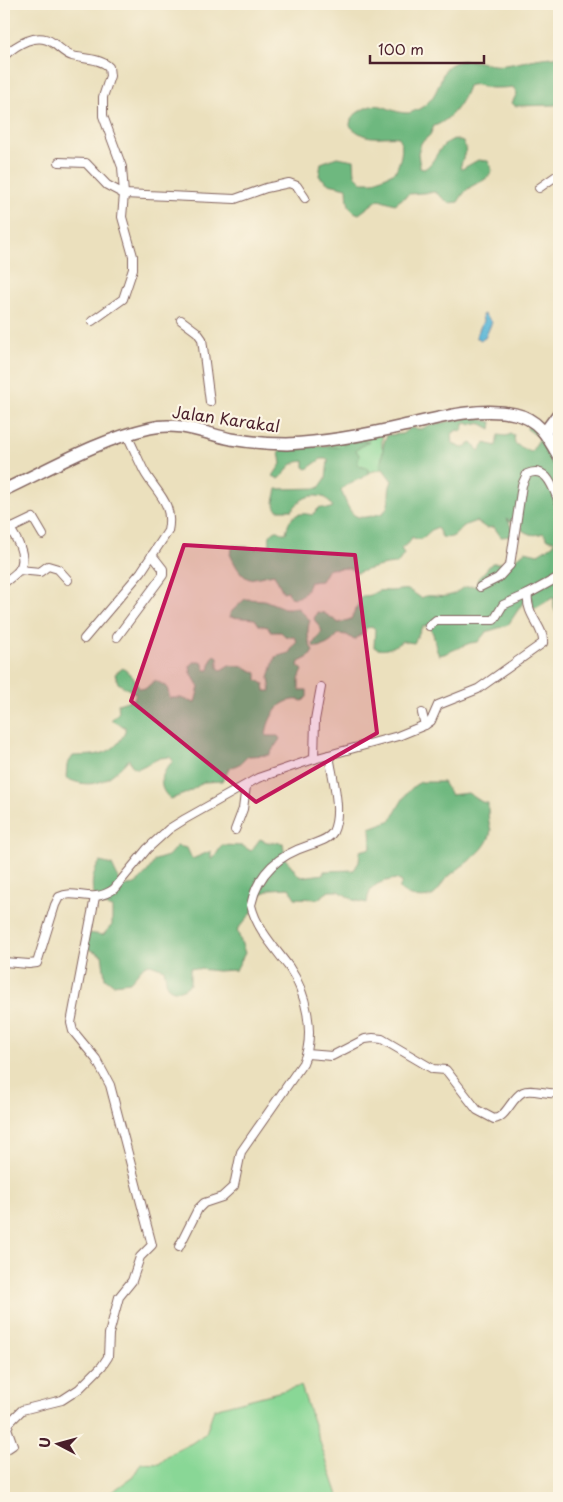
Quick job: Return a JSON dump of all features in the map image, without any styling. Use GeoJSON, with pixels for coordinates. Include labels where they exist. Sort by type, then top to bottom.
{"type":"FeatureCollection","features":[{"type":"Feature","properties":{"kind":"main road","name":"Jalan Karakal"},"geometry":{"type":"LineString","coordinates":[[4,490],[93,448],[148,428],[178,426],[246,441],[288,444],[342,439],[435,419],[488,411],[523,416],[545,432]]}},
{"type":"Feature","properties":{"kind":"main road"},"geometry":{"type":"LineString","coordinates":[[559,414],[545,432],[559,456]]}},
{"type":"Feature","properties":{"kind":"street"},"geometry":{"type":"LineString","coordinates":[[4,56],[27,41],[40,39],[51,41],[68,55],[107,65],[110,76],[103,97],[103,116],[122,167],[124,194],[122,217],[133,256],[133,269],[123,299],[92,321]]}},
{"type":"Feature","properties":{"kind":"street"},"geometry":{"type":"LineString","coordinates":[[58,162],[86,163],[106,185],[124,194],[235,199],[266,188],[289,183],[297,186],[305,198]]}},
{"type":"Feature","properties":{"kind":"street"},"geometry":{"type":"LineString","coordinates":[[539,188],[559,174]]}},
{"type":"Feature","properties":{"kind":"street"},"geometry":{"type":"LineString","coordinates":[[181,320],[197,332],[202,339],[210,402]]}},
{"type":"Feature","properties":{"kind":"street"},"geometry":{"type":"LineString","coordinates":[[84,639],[141,572],[168,531],[169,514],[163,496],[145,472],[127,435]]}},
{"type":"Feature","properties":{"kind":"street"},"geometry":{"type":"LineString","coordinates":[[480,587],[498,578],[510,565],[522,485],[527,474],[536,472],[545,475],[551,482],[559,502]]}},
{"type":"Feature","properties":{"kind":"street"},"geometry":{"type":"LineString","coordinates":[[10,529],[33,518],[43,535]]}},
{"type":"Feature","properties":{"kind":"street"},"geometry":{"type":"LineString","coordinates":[[4,519],[22,557],[19,570],[4,583]]}},
{"type":"Feature","properties":{"kind":"street"},"geometry":{"type":"LineString","coordinates":[[117,637],[163,575],[163,569],[152,556]]}},
{"type":"Feature","properties":{"kind":"street"},"geometry":{"type":"LineString","coordinates":[[19,570],[40,572],[48,566],[52,566],[68,580]]}},
{"type":"Feature","properties":{"kind":"street"},"geometry":{"type":"LineString","coordinates":[[430,626],[436,620],[494,620],[503,605],[559,577]]}},
{"type":"Feature","properties":{"kind":"street"},"geometry":{"type":"LineString","coordinates":[[4,962],[37,963],[55,904],[60,897],[66,895],[95,897],[114,889],[147,849],[169,828],[258,778],[314,759],[398,736],[424,725],[432,721],[435,708],[438,705],[478,689],[543,643],[543,637],[528,609],[528,594]]}},
{"type":"Feature","properties":{"kind":"street"},"geometry":{"type":"LineString","coordinates":[[314,759],[315,720],[321,687]]}},
{"type":"Feature","properties":{"kind":"street"},"geometry":{"type":"LineString","coordinates":[[422,713],[424,725]]}},
{"type":"Feature","properties":{"kind":"street"},"geometry":{"type":"LineString","coordinates":[[179,1247],[198,1209],[204,1203],[222,1197],[234,1186],[241,1152],[303,1063],[307,1054],[308,1019],[295,979],[260,925],[251,905],[267,868],[288,853],[325,840],[332,832],[336,805],[329,755]]}},
{"type":"Feature","properties":{"kind":"street"},"geometry":{"type":"LineString","coordinates":[[235,830],[243,809],[246,786]]}},
{"type":"Feature","properties":{"kind":"street"},"geometry":{"type":"LineString","coordinates":[[4,1451],[13,1445],[7,1428],[17,1414],[32,1406],[62,1400],[79,1389],[102,1366],[108,1357],[111,1326],[119,1297],[132,1281],[140,1257],[152,1244],[110,1085],[103,1070],[73,1030],[71,1024],[95,897]]}},
{"type":"Feature","properties":{"kind":"street"},"geometry":{"type":"LineString","coordinates":[[307,1054],[332,1056],[365,1039],[382,1039],[434,1069],[446,1070],[477,1110],[494,1119],[500,1117],[517,1096],[525,1091],[550,1095],[559,1093]]}},
{"type":"Feature","properties":{"kind":"highlighted area"},"geometry":{"type":"Polygon","coordinates":[[[184,545],[355,555],[377,733],[256,802],[131,701],[184,545]]]}},
{"type":"Feature","properties":{"kind":"green space"},"geometry":{"type":"Polygon","coordinates":[[[559,53],[559,103],[555,105],[515,106],[512,103],[517,93],[513,87],[468,86],[455,110],[440,124],[434,126],[430,135],[421,143],[418,153],[420,168],[424,169],[428,166],[443,146],[454,139],[463,142],[466,149],[460,168],[462,169],[478,160],[488,161],[492,170],[490,174],[485,180],[471,186],[458,202],[449,203],[435,192],[409,194],[395,204],[379,199],[359,214],[350,207],[347,188],[329,184],[319,176],[321,163],[337,157],[354,160],[355,175],[362,182],[373,182],[395,172],[402,150],[399,137],[362,135],[350,126],[353,117],[365,108],[378,106],[408,113],[419,109],[434,96],[446,68],[461,61],[468,60],[505,65],[555,57],[559,53]]]}},
{"type":"Feature","properties":{"kind":"green space"},"geometry":{"type":"Polygon","coordinates":[[[472,417],[492,422],[491,429],[482,424],[474,423],[472,425],[465,423],[462,431],[457,430],[452,434],[453,444],[462,448],[472,443],[479,451],[485,443],[496,446],[498,435],[506,436],[511,434],[514,436],[515,444],[531,452],[540,438],[527,429],[528,425],[542,427],[551,440],[555,436],[556,439],[551,445],[559,453],[559,620],[554,608],[554,597],[536,608],[533,607],[532,598],[526,598],[508,625],[486,632],[478,642],[470,643],[444,654],[439,655],[431,628],[428,625],[422,627],[414,643],[402,641],[385,649],[374,647],[375,629],[373,627],[365,628],[365,632],[354,640],[347,635],[338,634],[327,644],[321,647],[314,647],[313,644],[322,631],[314,619],[317,612],[324,613],[339,623],[351,619],[362,596],[378,591],[406,590],[421,598],[451,595],[462,588],[476,586],[478,579],[492,563],[511,563],[525,551],[538,554],[554,544],[554,541],[548,539],[543,533],[535,535],[527,533],[522,530],[519,520],[509,522],[507,518],[513,531],[512,536],[501,537],[494,527],[486,528],[476,521],[464,526],[455,535],[447,538],[442,537],[438,529],[435,528],[421,539],[412,537],[409,543],[401,548],[404,554],[397,564],[357,573],[349,568],[328,569],[321,581],[310,582],[303,594],[294,598],[290,597],[288,591],[283,592],[274,574],[249,579],[246,577],[230,554],[233,546],[266,547],[270,544],[270,536],[274,531],[286,533],[289,523],[294,516],[302,514],[312,515],[320,507],[327,509],[333,507],[326,498],[311,496],[303,499],[292,510],[277,510],[274,502],[277,489],[319,488],[326,478],[328,461],[328,459],[321,459],[307,469],[304,467],[304,461],[294,463],[279,479],[273,476],[281,464],[279,451],[284,448],[289,451],[303,446],[338,447],[349,442],[369,441],[356,450],[360,457],[357,460],[359,466],[368,468],[368,474],[341,490],[351,512],[359,517],[373,516],[383,513],[389,501],[389,489],[392,481],[380,465],[387,435],[402,434],[410,428],[421,429],[430,425],[472,417]]]}},
{"type":"Feature","properties":{"kind":"green space"},"geometry":{"type":"Polygon","coordinates":[[[382,434],[382,447],[388,452],[386,468],[366,473],[313,448],[382,434]]]}},
{"type":"Feature","properties":{"kind":"green space"},"geometry":{"type":"Polygon","coordinates":[[[245,599],[264,600],[284,608],[298,608],[310,620],[308,637],[313,651],[309,657],[299,662],[298,666],[303,670],[299,679],[299,690],[307,690],[307,697],[303,701],[288,701],[282,704],[273,715],[269,722],[266,736],[278,736],[280,739],[269,755],[248,756],[241,763],[229,769],[222,781],[204,782],[187,793],[171,799],[163,790],[162,785],[163,775],[173,761],[170,757],[160,758],[137,769],[132,766],[129,759],[108,777],[94,783],[85,784],[66,778],[67,765],[73,756],[104,753],[119,742],[125,732],[125,727],[111,720],[119,712],[118,704],[134,699],[136,694],[118,683],[115,674],[123,668],[133,677],[139,688],[145,689],[155,680],[167,687],[170,698],[181,698],[195,703],[199,687],[191,673],[190,666],[194,662],[202,662],[205,670],[209,670],[212,658],[215,655],[218,657],[218,668],[221,670],[229,665],[244,667],[257,673],[257,680],[264,684],[265,691],[271,691],[269,678],[275,657],[289,653],[297,641],[294,637],[285,636],[281,632],[271,632],[268,627],[259,625],[255,619],[230,617],[230,613],[245,599]]]}},
{"type":"Feature","properties":{"kind":"green space"},"geometry":{"type":"Polygon","coordinates":[[[421,782],[443,782],[451,795],[468,793],[482,802],[488,803],[491,830],[489,838],[479,852],[450,875],[432,896],[419,898],[410,896],[399,889],[402,882],[396,879],[384,881],[372,888],[367,903],[353,900],[339,891],[329,891],[318,899],[295,898],[289,888],[271,889],[261,894],[255,909],[237,930],[245,953],[236,970],[217,971],[190,968],[190,984],[178,990],[173,990],[167,986],[164,969],[150,964],[144,966],[130,982],[113,984],[105,978],[102,955],[85,947],[88,933],[103,935],[112,925],[112,908],[99,904],[93,889],[93,877],[100,862],[112,865],[122,886],[128,886],[138,882],[155,860],[168,856],[177,846],[187,848],[192,859],[211,851],[211,858],[214,858],[222,845],[243,846],[251,851],[260,839],[267,842],[283,843],[285,859],[301,877],[324,874],[324,871],[354,870],[359,862],[360,851],[371,848],[370,828],[391,820],[407,793],[421,782]]]}},
{"type":"Feature","properties":{"kind":"green space"},"geometry":{"type":"Polygon","coordinates":[[[301,1386],[339,1498],[103,1498],[133,1477],[141,1463],[159,1464],[172,1453],[192,1443],[206,1433],[214,1409],[301,1386]]]}},
{"type":"Feature","properties":{"kind":"water"},"geometry":{"type":"Polygon","coordinates":[[[484,314],[492,322],[485,338],[481,340],[476,337],[483,321],[482,315],[484,314]]]}}]}
